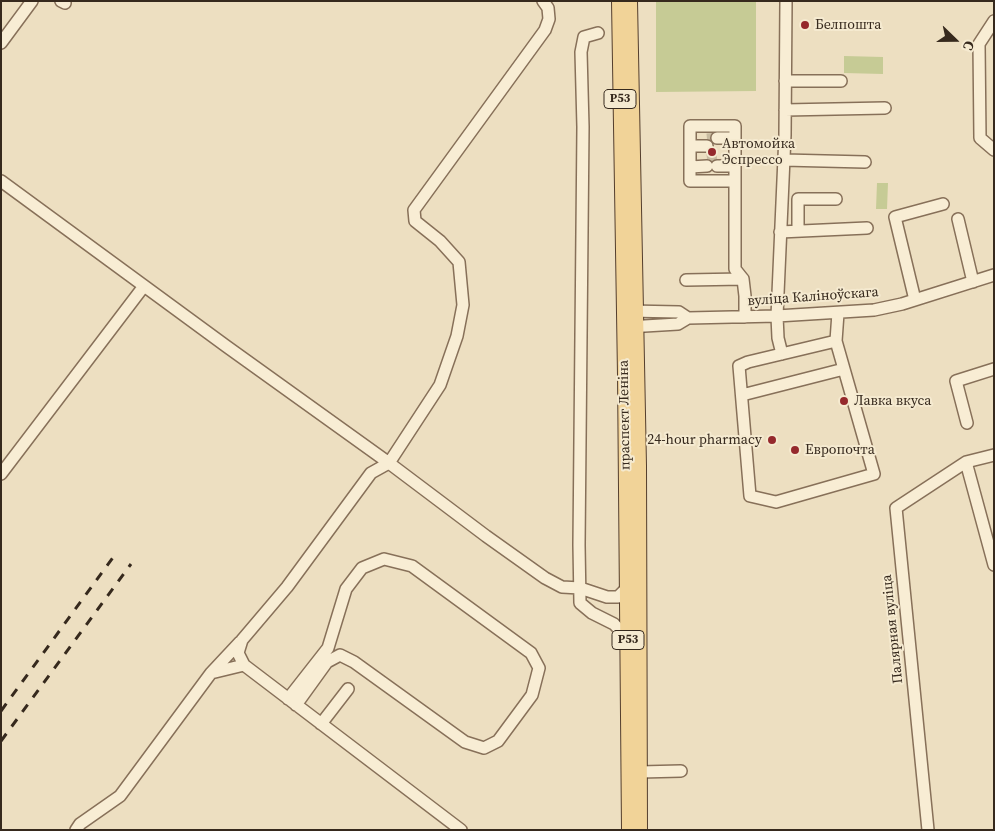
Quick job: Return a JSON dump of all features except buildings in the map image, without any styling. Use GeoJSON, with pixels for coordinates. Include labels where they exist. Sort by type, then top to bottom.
{"type":"FeatureCollection","features":[{"type":"Feature","properties":{"kind":"main road","name":"праспект Леніна"},"geometry":{"type":"LineString","coordinates":[[619,1],[630,311]]}},
{"type":"Feature","properties":{"kind":"main road","name":"праспект Леніна"},"geometry":{"type":"LineString","coordinates":[[629,830],[627,588],[630,327],[630,1]]}},
{"type":"Feature","properties":{"kind":"main road","name":"праспект Леніна"},"geometry":{"type":"LineString","coordinates":[[630,327],[640,830]]}},
{"type":"Feature","properties":{"kind":"street"},"geometry":{"type":"LineString","coordinates":[[1,43],[32,1]]}},
{"type":"Feature","properties":{"kind":"street"},"geometry":{"type":"LineString","coordinates":[[76,830],[80,824],[120,796],[210,673],[242,640],[287,587],[371,473],[389,463],[440,385],[457,336],[462,305],[459,262],[440,241],[415,220],[414,210],[545,30],[549,18],[548,8],[543,1]]}},
{"type":"Feature","properties":{"kind":"street"},"geometry":{"type":"LineString","coordinates":[[782,354],[778,338],[777,316],[784,160],[786,1]]}},
{"type":"Feature","properties":{"kind":"street"},"geometry":{"type":"LineString","coordinates":[[994,21],[979,44],[980,138],[994,150]]}},
{"type":"Feature","properties":{"kind":"street"},"geometry":{"type":"LineString","coordinates":[[598,33],[584,37],[582,52],[580,603],[592,613],[614,624],[628,639]]}},
{"type":"Feature","properties":{"kind":"street"},"geometry":{"type":"LineString","coordinates":[[785,81],[841,81]]}},
{"type":"Feature","properties":{"kind":"street"},"geometry":{"type":"LineString","coordinates":[[785,110],[885,108]]}},
{"type":"Feature","properties":{"kind":"street"},"geometry":{"type":"LineString","coordinates":[[735,181],[690,181],[690,126],[735,126],[735,142],[735,162],[735,181],[735,269],[743,279],[746,296],[745,317]]}},
{"type":"Feature","properties":{"kind":"street"},"geometry":{"type":"LineString","coordinates":[[690,143],[735,142]]}},
{"type":"Feature","properties":{"kind":"street"},"geometry":{"type":"LineString","coordinates":[[784,160],[865,162]]}},
{"type":"Feature","properties":{"kind":"street"},"geometry":{"type":"LineString","coordinates":[[690,163],[735,162]]}},
{"type":"Feature","properties":{"kind":"street"},"geometry":{"type":"LineString","coordinates":[[1,181],[545,578],[562,587],[580,588],[607,596],[618,597],[627,588]]}},
{"type":"Feature","properties":{"kind":"street"},"geometry":{"type":"LineString","coordinates":[[798,231],[798,199],[836,199]]}},
{"type":"Feature","properties":{"kind":"street"},"geometry":{"type":"LineString","coordinates":[[915,300],[895,217],[943,204]]}},
{"type":"Feature","properties":{"kind":"street"},"geometry":{"type":"LineString","coordinates":[[958,219],[973,282]]}},
{"type":"Feature","properties":{"kind":"street"},"geometry":{"type":"LineString","coordinates":[[780,232],[868,228]]}},
{"type":"Feature","properties":{"kind":"street","name":"вуліца Каліноўскага"},"geometry":{"type":"LineString","coordinates":[[630,327],[678,324],[688,318],[777,316],[874,310],[915,300],[994,275]]}},
{"type":"Feature","properties":{"kind":"street"},"geometry":{"type":"LineString","coordinates":[[686,280],[743,279]]}},
{"type":"Feature","properties":{"kind":"street"},"geometry":{"type":"LineString","coordinates":[[1,474],[144,286]]}},
{"type":"Feature","properties":{"kind":"street","name":"вуліца Каліноўскага"},"geometry":{"type":"LineString","coordinates":[[630,311],[679,312],[688,318]]}},
{"type":"Feature","properties":{"kind":"street"},"geometry":{"type":"LineString","coordinates":[[836,341],[748,362],[739,366],[750,496],[776,502],[874,474],[836,341],[838,313]]}},
{"type":"Feature","properties":{"kind":"street"},"geometry":{"type":"LineString","coordinates":[[742,395],[844,369]]}},
{"type":"Feature","properties":{"kind":"street"},"geometry":{"type":"LineString","coordinates":[[967,423],[956,381],[994,369]]}},
{"type":"Feature","properties":{"kind":"street"},"geometry":{"type":"LineString","coordinates":[[994,455],[966,462],[994,565]]}},
{"type":"Feature","properties":{"kind":"street","name":"Палярная вуліца"},"geometry":{"type":"LineString","coordinates":[[928,830],[896,508],[966,462]]}},
{"type":"Feature","properties":{"kind":"street"},"geometry":{"type":"LineString","coordinates":[[384,559],[412,566],[531,653],[539,668],[532,695],[498,742],[484,748],[466,742],[354,662],[340,655],[327,662],[292,702],[328,648],[346,589],[362,568],[384,559]]}},
{"type":"Feature","properties":{"kind":"street"},"geometry":{"type":"LineString","coordinates":[[242,640],[238,653],[244,665],[461,830]]}},
{"type":"Feature","properties":{"kind":"street"},"geometry":{"type":"LineString","coordinates":[[210,673],[244,665]]}},
{"type":"Feature","properties":{"kind":"street"},"geometry":{"type":"LineString","coordinates":[[321,724],[348,689]]}},
{"type":"Feature","properties":{"kind":"street"},"geometry":{"type":"LineString","coordinates":[[640,772],[681,771]]}},
{"type":"Feature","properties":{"kind":"green space"},"geometry":{"type":"Polygon","coordinates":[[[656,1],[756,1],[756,91],[656,92],[656,1]]]}},
{"type":"Feature","properties":{"kind":"green space"},"geometry":{"type":"Polygon","coordinates":[[[844,56],[883,57],[883,74],[844,73],[844,56]]]}},
{"type":"Feature","properties":{"kind":"green space"},"geometry":{"type":"Polygon","coordinates":[[[877,183],[888,183],[887,209],[876,209],[877,183]]]}},
{"type":"Feature","properties":{"kind":"tunnel"},"geometry":{"type":"LineString","coordinates":[[707,139],[717,138]]}},
{"type":"Feature","properties":{"kind":"tunnel"},"geometry":{"type":"LineString","coordinates":[[707,159],[717,158]]}},
{"type":"Feature","properties":{"kind":"railway"},"geometry":{"type":"LineString","coordinates":[[1,711],[114,556]]}},
{"type":"Feature","properties":{"kind":"railway"},"geometry":{"type":"LineString","coordinates":[[1,741],[131,564]]}},
{"type":"Feature","properties":{"kind":"place","name":"Белпошта"},"geometry":{"type":"Point","coordinates":[805,25]}},
{"type":"Feature","properties":{"kind":"place","name":"Автомойка Эспрессо"},"geometry":{"type":"Point","coordinates":[712,152]}},
{"type":"Feature","properties":{"kind":"place","name":"Лавка вкуса"},"geometry":{"type":"Point","coordinates":[844,401]}},
{"type":"Feature","properties":{"kind":"place","name":"24-hour pharmacy"},"geometry":{"type":"Point","coordinates":[772,440]}},
{"type":"Feature","properties":{"kind":"place","name":"Европочта"},"geometry":{"type":"Point","coordinates":[795,450]}}]}
